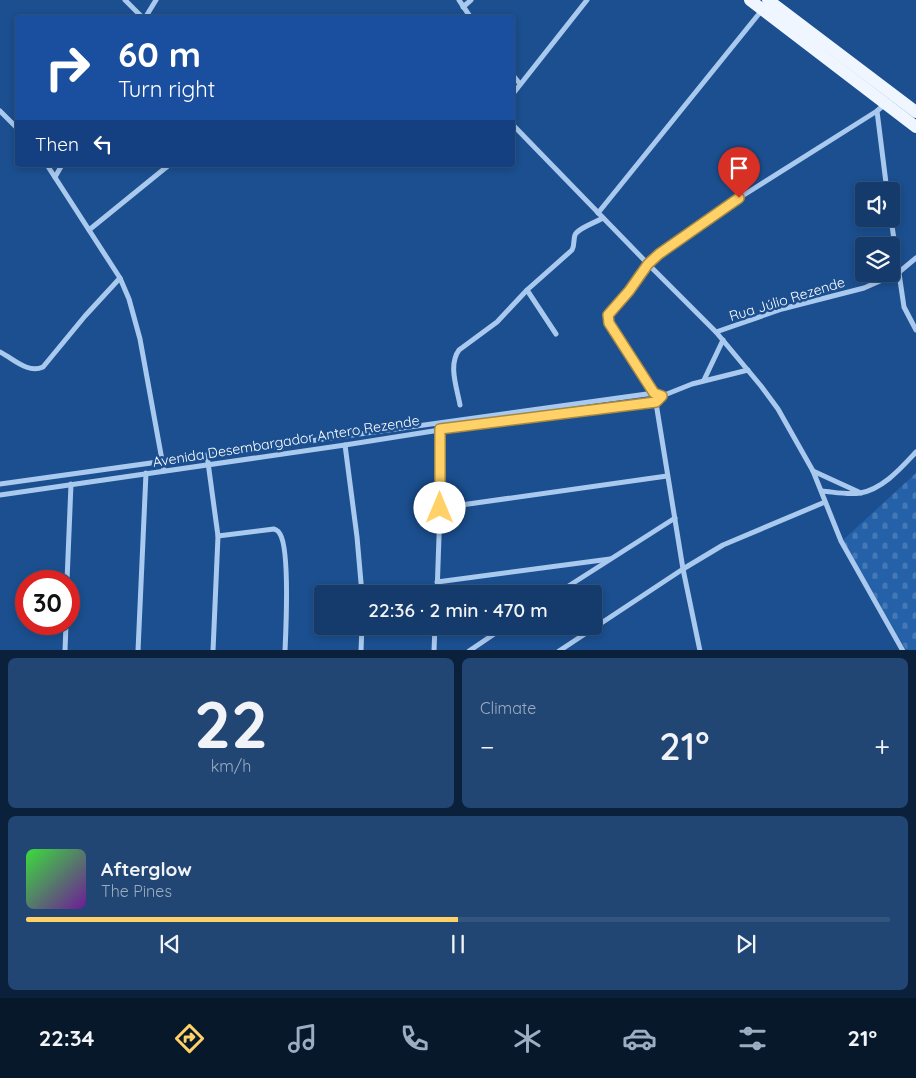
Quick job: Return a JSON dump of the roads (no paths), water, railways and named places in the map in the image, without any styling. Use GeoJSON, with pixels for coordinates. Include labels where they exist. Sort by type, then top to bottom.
{"type":"FeatureCollection","features":[{"type":"Feature","properties":{"kind":"main road"},"geometry":{"type":"LineString","coordinates":[[750,0],[767,2],[825,51],[881,107],[916,127]]}},
{"type":"Feature","properties":{"kind":"main road"},"geometry":{"type":"LineString","coordinates":[[825,51],[916,112]]}},
{"type":"Feature","properties":{"kind":"street"},"geometry":{"type":"LineString","coordinates":[[126,0],[141,15]]}},
{"type":"Feature","properties":{"kind":"street"},"geometry":{"type":"LineString","coordinates":[[146,15],[156,0]]}},
{"type":"Feature","properties":{"kind":"street"},"geometry":{"type":"LineString","coordinates":[[459,0],[469,15]]}},
{"type":"Feature","properties":{"kind":"street"},"geometry":{"type":"LineString","coordinates":[[463,7],[471,0]]}},
{"type":"Feature","properties":{"kind":"street"},"geometry":{"type":"LineString","coordinates":[[515,91],[588,0]]}},
{"type":"Feature","properties":{"kind":"street"},"geometry":{"type":"LineString","coordinates":[[598,213],[767,2]]}},
{"type":"Feature","properties":{"kind":"street"},"geometry":{"type":"LineString","coordinates":[[515,78],[520,84]]}},
{"type":"Feature","properties":{"kind":"street"},"geometry":{"type":"LineString","coordinates":[[654,393],[608,319],[612,309],[629,291],[648,264],[677,240],[733,202],[881,107],[886,182]]}},
{"type":"Feature","properties":{"kind":"street"},"geometry":{"type":"LineString","coordinates":[[0,111],[15,126]]}},
{"type":"Feature","properties":{"kind":"street"},"geometry":{"type":"LineString","coordinates":[[515,127],[716,332],[778,409],[813,471],[841,541],[903,650]]}},
{"type":"Feature","properties":{"kind":"street"},"geometry":{"type":"LineString","coordinates":[[48,167],[120,278],[135,318],[164,471]]}},
{"type":"Feature","properties":{"kind":"street"},"geometry":{"type":"LineString","coordinates":[[55,177],[61,167]]}},
{"type":"Feature","properties":{"kind":"street"},"geometry":{"type":"LineString","coordinates":[[89,230],[167,167]]}},
{"type":"Feature","properties":{"kind":"street"},"geometry":{"type":"LineString","coordinates":[[460,405],[454,373],[456,354],[497,322],[527,290],[572,250],[575,243],[575,235],[579,229],[603,218]]}},
{"type":"Feature","properties":{"kind":"street","name":"Rua Júlio Rezende"},"geometry":{"type":"LineString","coordinates":[[900,271],[916,258]]}},
{"type":"Feature","properties":{"kind":"street"},"geometry":{"type":"LineString","coordinates":[[0,352],[29,369],[35,370],[43,367],[85,316],[120,278]]}},
{"type":"Feature","properties":{"kind":"street","name":"Rua Júlio Rezende"},"geometry":{"type":"LineString","coordinates":[[716,332],[782,309],[864,288],[878,282]]}},
{"type":"Feature","properties":{"kind":"street"},"geometry":{"type":"LineString","coordinates":[[900,282],[904,307],[916,330]]}},
{"type":"Feature","properties":{"kind":"street"},"geometry":{"type":"LineString","coordinates":[[527,290],[556,334]]}},
{"type":"Feature","properties":{"kind":"street"},"geometry":{"type":"LineString","coordinates":[[704,380],[723,340]]}},
{"type":"Feature","properties":{"kind":"street"},"geometry":{"type":"LineString","coordinates":[[700,650],[667,476],[656,402],[662,396],[704,380],[748,370]]}},
{"type":"Feature","properties":{"kind":"street","name":"Avenida Desembargador Antero Rezende"},"geometry":{"type":"LineString","coordinates":[[0,484],[654,393],[662,396]]}},
{"type":"Feature","properties":{"kind":"street","name":"Avenida Desembargador Antero Rezende"},"geometry":{"type":"LineString","coordinates":[[0,495],[345,445],[440,429],[656,402]]}},
{"type":"Feature","properties":{"kind":"street"},"geometry":{"type":"LineString","coordinates":[[570,405],[570,413]]}},
{"type":"Feature","properties":{"kind":"street"},"geometry":{"type":"LineString","coordinates":[[420,426],[420,432]]}},
{"type":"Feature","properties":{"kind":"street"},"geometry":{"type":"LineString","coordinates":[[440,429],[440,508],[437,582],[610,558]]}},
{"type":"Feature","properties":{"kind":"street"},"geometry":{"type":"LineString","coordinates":[[390,430],[392,436]]}},
{"type":"Feature","properties":{"kind":"street"},"geometry":{"type":"LineString","coordinates":[[289,444],[290,452]]}},
{"type":"Feature","properties":{"kind":"street"},"geometry":{"type":"LineString","coordinates":[[345,445],[361,564],[362,585]]}},
{"type":"Feature","properties":{"kind":"street"},"geometry":{"type":"LineString","coordinates":[[822,491],[849,494],[862,493],[872,489],[889,478],[916,452]]}},
{"type":"Feature","properties":{"kind":"street"},"geometry":{"type":"LineString","coordinates":[[207,455],[218,536],[213,650]]}},
{"type":"Feature","properties":{"kind":"street"},"geometry":{"type":"LineString","coordinates":[[813,471],[862,493]]}},
{"type":"Feature","properties":{"kind":"street"},"geometry":{"type":"LineString","coordinates":[[138,650],[146,473]]}},
{"type":"Feature","properties":{"kind":"street"},"geometry":{"type":"LineString","coordinates":[[440,508],[667,476]]}},
{"type":"Feature","properties":{"kind":"street"},"geometry":{"type":"LineString","coordinates":[[67,570],[71,484]]}},
{"type":"Feature","properties":{"kind":"street"},"geometry":{"type":"LineString","coordinates":[[559,650],[724,545],[825,502]]}},
{"type":"Feature","properties":{"kind":"street"},"geometry":{"type":"LineString","coordinates":[[570,585],[675,518]]}},
{"type":"Feature","properties":{"kind":"street"},"geometry":{"type":"LineString","coordinates":[[218,536],[274,529],[281,534],[284,545],[286,575],[285,650]]}},
{"type":"Feature","properties":{"kind":"street"},"geometry":{"type":"LineString","coordinates":[[65,650],[66,635]]}},
{"type":"Feature","properties":{"kind":"street"},"geometry":{"type":"LineString","coordinates":[[361,650],[362,635]]}},
{"type":"Feature","properties":{"kind":"street"},"geometry":{"type":"LineString","coordinates":[[434,650],[435,635]]}},
{"type":"Feature","properties":{"kind":"street"},"geometry":{"type":"LineString","coordinates":[[469,650],[492,635]]}}]}
